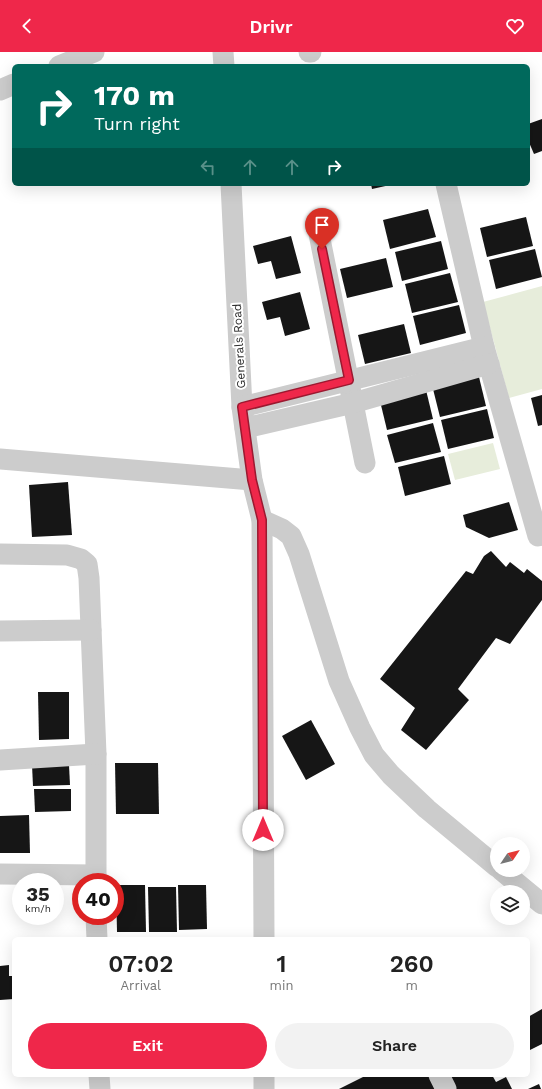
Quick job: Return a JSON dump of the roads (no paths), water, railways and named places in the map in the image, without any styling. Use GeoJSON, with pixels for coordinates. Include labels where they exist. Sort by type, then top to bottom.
{"type":"FeatureCollection","features":[{"type":"Feature","properties":{"kind":"street"},"geometry":{"type":"LineString","coordinates":[[64,64],[94,52]]}},
{"type":"Feature","properties":{"kind":"street"},"geometry":{"type":"LineString","coordinates":[[223,52],[224,64]]}},
{"type":"Feature","properties":{"kind":"street"},"geometry":{"type":"LineString","coordinates":[[0,90],[12,85]]}},
{"type":"Feature","properties":{"kind":"street","name":"Generals Road"},"geometry":{"type":"LineString","coordinates":[[230,186],[244,428],[252,480],[262,520],[264,937]]}},
{"type":"Feature","properties":{"kind":"street"},"geometry":{"type":"LineString","coordinates":[[446,186],[487,356],[538,536]]}},
{"type":"Feature","properties":{"kind":"street"},"geometry":{"type":"LineString","coordinates":[[319,234],[365,463]]}},
{"type":"Feature","properties":{"kind":"street"},"geometry":{"type":"LineString","coordinates":[[242,407],[349,380],[487,356]]}},
{"type":"Feature","properties":{"kind":"street"},"geometry":{"type":"LineString","coordinates":[[244,428],[353,403],[487,356]]}},
{"type":"Feature","properties":{"kind":"street"},"geometry":{"type":"LineString","coordinates":[[0,459],[252,480]]}},
{"type":"Feature","properties":{"kind":"street"},"geometry":{"type":"LineString","coordinates":[[262,520],[282,529],[291,536],[294,542],[338,681],[374,755],[391,775],[427,809],[490,861]]}},
{"type":"Feature","properties":{"kind":"street"},"geometry":{"type":"LineString","coordinates":[[0,554],[67,555],[81,559],[87,564],[89,578],[96,754],[96,873]]}},
{"type":"Feature","properties":{"kind":"street"},"geometry":{"type":"LineString","coordinates":[[0,631],[91,630]]}},
{"type":"Feature","properties":{"kind":"street"},"geometry":{"type":"LineString","coordinates":[[0,760],[96,754]]}},
{"type":"Feature","properties":{"kind":"street"},"geometry":{"type":"LineString","coordinates":[[0,874],[72,877]]}},
{"type":"Feature","properties":{"kind":"street"},"geometry":{"type":"LineString","coordinates":[[509,877],[542,904]]}},
{"type":"Feature","properties":{"kind":"street"},"geometry":{"type":"LineString","coordinates":[[96,925],[97,937]]}},
{"type":"Feature","properties":{"kind":"street"},"geometry":{"type":"LineString","coordinates":[[99,1077],[100,1089]]}},
{"type":"Feature","properties":{"kind":"street"},"geometry":{"type":"LineString","coordinates":[[264,1077],[264,1089]]}},
{"type":"Feature","properties":{"kind":"street"},"geometry":{"type":"LineString","coordinates":[[441,1077],[446,1089]]}}]}
